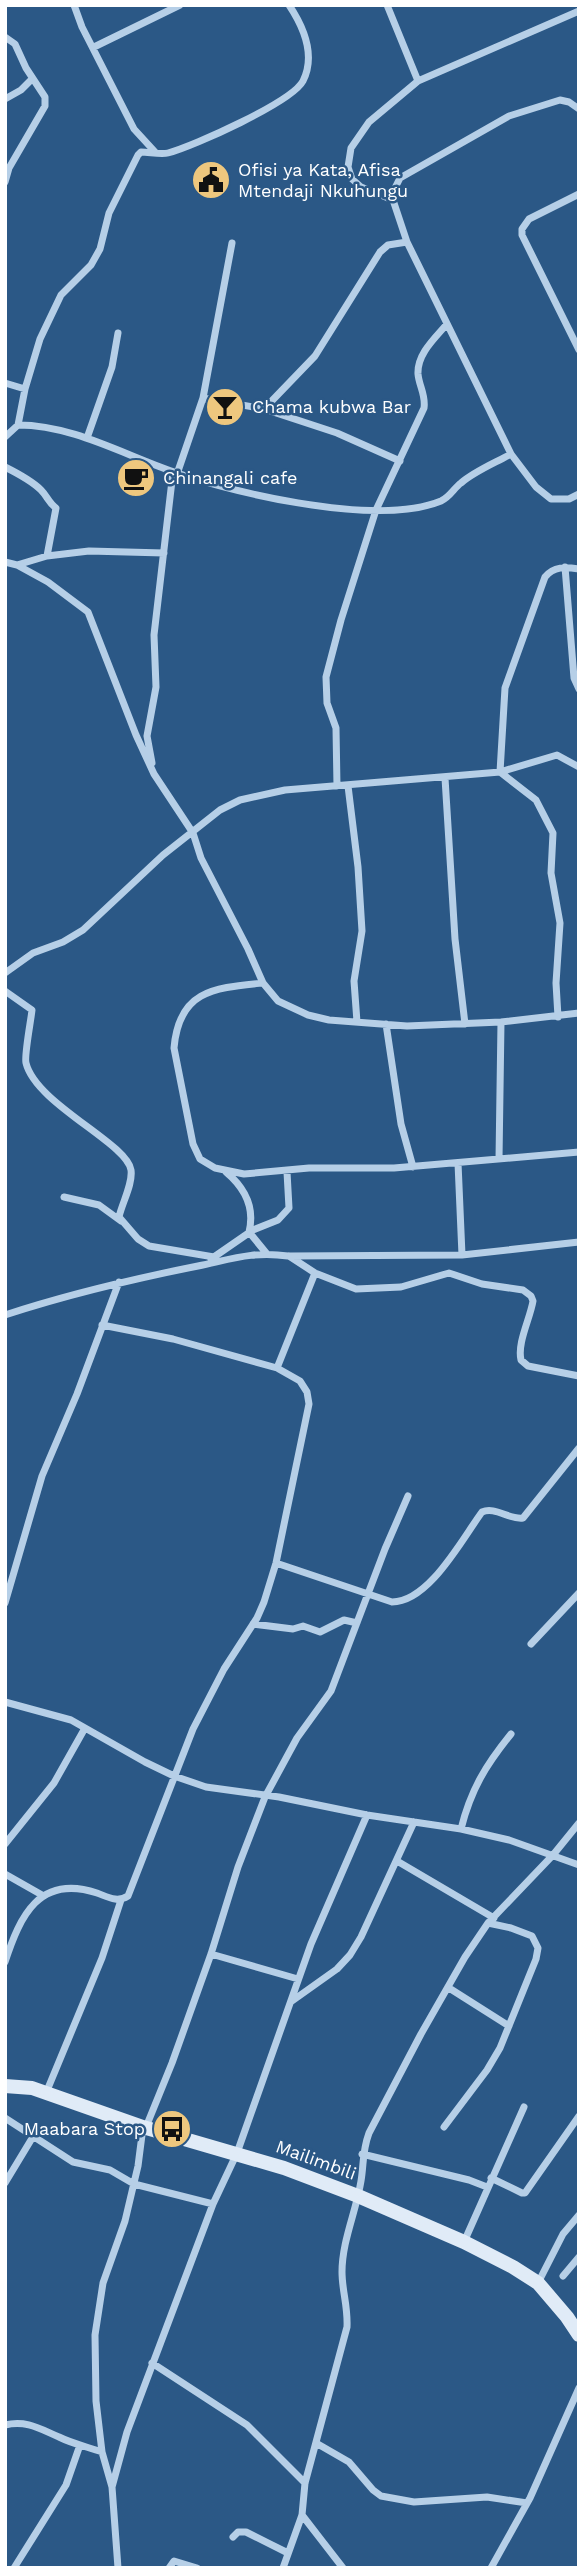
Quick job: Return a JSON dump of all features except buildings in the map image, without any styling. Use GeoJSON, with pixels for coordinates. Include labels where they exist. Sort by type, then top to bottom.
{"type":"FeatureCollection","features":[{"type":"Feature","properties":{"kind":"street"},"geometry":{"type":"LineString","coordinates":[[74,5],[82,27],[134,129],[156,153]]}},
{"type":"Feature","properties":{"kind":"street"},"geometry":{"type":"LineString","coordinates":[[94,47],[180,5]]}},
{"type":"Feature","properties":{"kind":"street"},"geometry":{"type":"LineString","coordinates":[[5,437],[18,425],[25,389],[40,339],[58,301],[91,265],[100,249],[109,213],[138,155],[141,152],[165,155],[225,129],[277,104],[295,92],[304,79],[309,58],[300,22],[289,5]]}},
{"type":"Feature","properties":{"kind":"street"},"geometry":{"type":"LineString","coordinates":[[387,5],[418,81]]}},
{"type":"Feature","properties":{"kind":"street"},"geometry":{"type":"LineString","coordinates":[[393,200],[361,187],[352,179],[348,167],[351,148],[369,122],[418,81],[579,11]]}},
{"type":"Feature","properties":{"kind":"street"},"geometry":{"type":"LineString","coordinates":[[5,182],[9,168],[45,106],[45,97],[32,79],[15,44],[6,36]]}},
{"type":"Feature","properties":{"kind":"street"},"geometry":{"type":"LineString","coordinates":[[5,99],[21,90],[32,79]]}},
{"type":"Feature","properties":{"kind":"street"},"geometry":{"type":"LineString","coordinates":[[579,109],[560,100],[509,116],[400,178],[393,192],[393,200],[407,242],[511,454],[536,487],[551,499],[569,499],[579,494]]}},
{"type":"Feature","properties":{"kind":"street"},"geometry":{"type":"LineString","coordinates":[[579,194],[529,219],[522,229],[579,350]]}},
{"type":"Feature","properties":{"kind":"street"},"geometry":{"type":"LineString","coordinates":[[264,409],[315,356],[380,252],[388,245],[407,242]]}},
{"type":"Feature","properties":{"kind":"street"},"geometry":{"type":"LineString","coordinates":[[155,774],[147,736],[156,687],[154,635],[175,473],[203,398],[232,243]]}},
{"type":"Feature","properties":{"kind":"street"},"geometry":{"type":"LineString","coordinates":[[337,786],[336,728],[327,702],[326,677],[376,510],[424,408],[425,400],[418,374],[420,362],[424,351],[447,324]]}},
{"type":"Feature","properties":{"kind":"street"},"geometry":{"type":"LineString","coordinates":[[87,438],[112,367],[118,333]]}},
{"type":"Feature","properties":{"kind":"street"},"geometry":{"type":"LineString","coordinates":[[5,383],[25,389]]}},
{"type":"Feature","properties":{"kind":"street"},"geometry":{"type":"LineString","coordinates":[[203,398],[264,409],[337,433],[400,461]]}},
{"type":"Feature","properties":{"kind":"street"},"geometry":{"type":"LineString","coordinates":[[18,425],[37,425],[87,438],[175,473],[285,500],[336,509],[412,508],[444,500],[461,482],[511,454]]}},
{"type":"Feature","properties":{"kind":"street"},"geometry":{"type":"LineString","coordinates":[[5,467],[42,491],[56,508],[47,556]]}},
{"type":"Feature","properties":{"kind":"street"},"geometry":{"type":"LineString","coordinates":[[17,565],[47,556],[89,551],[164,553]]}},
{"type":"Feature","properties":{"kind":"street"},"geometry":{"type":"LineString","coordinates":[[5,562],[17,565],[48,582],[88,612],[131,724],[155,774],[193,833],[201,858],[248,949],[262,983],[278,1001],[308,1015],[328,1020],[407,1026],[501,1022],[579,1013]]}},
{"type":"Feature","properties":{"kind":"street"},"geometry":{"type":"LineString","coordinates":[[500,772],[505,688],[541,585],[549,572],[565,567],[579,569]]}},
{"type":"Feature","properties":{"kind":"street"},"geometry":{"type":"LineString","coordinates":[[565,567],[574,678],[579,690]]}},
{"type":"Feature","properties":{"kind":"street"},"geometry":{"type":"LineString","coordinates":[[5,973],[33,953],[63,942],[83,930],[163,855],[220,810],[240,800],[261,794],[500,772],[557,755],[579,767]]}},
{"type":"Feature","properties":{"kind":"street"},"geometry":{"type":"LineString","coordinates":[[500,772],[536,800],[553,833],[551,873],[560,923],[556,983],[558,1017]]}},
{"type":"Feature","properties":{"kind":"street"},"geometry":{"type":"LineString","coordinates":[[445,778],[455,939],[465,1024]]}},
{"type":"Feature","properties":{"kind":"street"},"geometry":{"type":"LineString","coordinates":[[348,786],[358,867],[362,931],[354,981],[357,1022]]}},
{"type":"Feature","properties":{"kind":"street"},"geometry":{"type":"LineString","coordinates":[[262,983],[225,987],[199,996],[185,1009],[175,1037],[174,1048],[193,1144],[200,1158],[223,1169],[244,1174],[309,1168],[413,1167],[579,1152]]}},
{"type":"Feature","properties":{"kind":"street"},"geometry":{"type":"LineString","coordinates":[[5,991],[32,1010],[25,1062],[36,1083],[68,1113],[121,1153],[128,1163],[131,1172],[119,1217],[149,1246],[214,1257]]}},
{"type":"Feature","properties":{"kind":"street"},"geometry":{"type":"LineString","coordinates":[[499,1159],[501,1022]]}},
{"type":"Feature","properties":{"kind":"street"},"geometry":{"type":"LineString","coordinates":[[386,1024],[401,1124],[413,1167]]}},
{"type":"Feature","properties":{"kind":"street"},"geometry":{"type":"LineString","coordinates":[[458,1163],[462,1255]]}},
{"type":"Feature","properties":{"kind":"street"},"geometry":{"type":"LineString","coordinates":[[223,1169],[241,1186],[249,1201],[252,1218],[249,1232]]}},
{"type":"Feature","properties":{"kind":"street"},"geometry":{"type":"LineString","coordinates":[[202,1265],[249,1232],[278,1220],[289,1208],[287,1172]]}},
{"type":"Feature","properties":{"kind":"street"},"geometry":{"type":"LineString","coordinates":[[64,1197],[99,1205],[127,1225]]}},
{"type":"Feature","properties":{"kind":"street"},"geometry":{"type":"LineString","coordinates":[[249,1232],[267,1254]]}},
{"type":"Feature","properties":{"kind":"street"},"geometry":{"type":"LineString","coordinates":[[5,1315],[119,1282],[232,1256],[462,1255],[579,1242]]}},
{"type":"Feature","properties":{"kind":"street"},"geometry":{"type":"LineString","coordinates":[[288,1256],[315,1273],[356,1289],[401,1287],[449,1273],[482,1284],[528,1292],[533,1301],[519,1348],[521,1360],[528,1366],[579,1376]]}},
{"type":"Feature","properties":{"kind":"street"},"geometry":{"type":"LineString","coordinates":[[277,1368],[315,1273]]}},
{"type":"Feature","properties":{"kind":"street"},"geometry":{"type":"LineString","coordinates":[[6,1599],[42,1476],[119,1282]]}},
{"type":"Feature","properties":{"kind":"street"},"geometry":{"type":"LineString","coordinates":[[46,2093],[102,1958],[121,1900],[128,1896],[193,1729],[264,1602],[276,1563],[309,1404],[307,1392],[300,1381],[277,1368],[173,1339],[102,1325]]}},
{"type":"Feature","properties":{"kind":"street"},"geometry":{"type":"LineString","coordinates":[[276,1563],[392,1602],[409,1599],[423,1589],[444,1565],[482,1511],[488,1509],[517,1519],[523,1518],[579,1448]]}},
{"type":"Feature","properties":{"kind":"street"},"geometry":{"type":"LineString","coordinates":[[118,2568],[112,2487],[102,2452],[96,2401],[94,2335],[103,2283],[125,2221],[145,2127],[211,1954],[238,1867],[265,1797],[296,1738],[331,1691],[408,1496]]}},
{"type":"Feature","properties":{"kind":"street"},"geometry":{"type":"LineString","coordinates":[[531,1644],[579,1593]]}},
{"type":"Feature","properties":{"kind":"street"},"geometry":{"type":"LineString","coordinates":[[253,1624],[293,1629],[303,1626],[320,1632],[344,1620],[357,1623]]}},
{"type":"Feature","properties":{"kind":"street"},"geometry":{"type":"LineString","coordinates":[[5,1702],[71,1720],[174,1776],[206,1787],[461,1829],[509,1840],[579,1865]]}},
{"type":"Feature","properties":{"kind":"street"},"geometry":{"type":"LineString","coordinates":[[5,1844],[54,1783],[85,1728]]}},
{"type":"Feature","properties":{"kind":"street"},"geometry":{"type":"LineString","coordinates":[[461,1829],[468,1801],[479,1778],[511,1734]]}},
{"type":"Feature","properties":{"kind":"street"},"geometry":{"type":"LineString","coordinates":[[112,2487],[127,2432],[152,2363],[213,2204],[237,2153],[320,1921],[367,1815]]}},
{"type":"Feature","properties":{"kind":"street"},"geometry":{"type":"LineString","coordinates":[[292,2001],[337,1969],[350,1955],[414,1822]]}},
{"type":"Feature","properties":{"kind":"street"},"geometry":{"type":"LineString","coordinates":[[283,2568],[302,2515],[306,2483],[347,2327],[348,2307],[342,2276],[343,2257],[362,2178],[362,2154],[369,2133],[465,1957],[491,1920],[554,1855],[578,1824]]}},
{"type":"Feature","properties":{"kind":"street"},"geometry":{"type":"LineString","coordinates":[[397,1861],[491,1920],[532,1936],[538,1948],[500,2048],[487,2070],[444,2127]]}},
{"type":"Feature","properties":{"kind":"street"},"geometry":{"type":"LineString","coordinates":[[5,1874],[41,1895]]}},
{"type":"Feature","properties":{"kind":"street"},"geometry":{"type":"LineString","coordinates":[[5,1962],[20,1925],[41,1895],[71,1887],[121,1900]]}},
{"type":"Feature","properties":{"kind":"street"},"geometry":{"type":"LineString","coordinates":[[211,1954],[298,1979]]}},
{"type":"Feature","properties":{"kind":"street"},"geometry":{"type":"LineString","coordinates":[[449,1988],[509,2025]]}},
{"type":"Feature","properties":{"kind":"street","name":"Mailimbili"},"geometry":{"type":"LineString","coordinates":[[5,2086],[32,2088],[145,2127],[284,2168],[358,2196],[464,2242],[513,2267],[538,2283],[567,2316],[579,2335]]}},
{"type":"Feature","properties":{"kind":"street"},"geometry":{"type":"LineString","coordinates":[[464,2242],[524,2106]]}},
{"type":"Feature","properties":{"kind":"street"},"geometry":{"type":"LineString","coordinates":[[491,2178],[525,2193],[579,2116]]}},
{"type":"Feature","properties":{"kind":"street"},"geometry":{"type":"LineString","coordinates":[[5,2118],[73,2162],[110,2170],[134,2183],[213,2204]]}},
{"type":"Feature","properties":{"kind":"street"},"geometry":{"type":"LineString","coordinates":[[5,2183],[34,2135]]}},
{"type":"Feature","properties":{"kind":"street"},"geometry":{"type":"LineString","coordinates":[[362,2154],[488,2187]]}},
{"type":"Feature","properties":{"kind":"street"},"geometry":{"type":"LineString","coordinates":[[538,2283],[563,2234],[579,2215]]}},
{"type":"Feature","properties":{"kind":"street"},"geometry":{"type":"LineString","coordinates":[[563,2276],[579,2257]]}},
{"type":"Feature","properties":{"kind":"street"},"geometry":{"type":"LineString","coordinates":[[152,2363],[247,2425],[306,2483]]}},
{"type":"Feature","properties":{"kind":"street"},"geometry":{"type":"LineString","coordinates":[[491,2568],[527,2503],[579,2388]]}},
{"type":"Feature","properties":{"kind":"street"},"geometry":{"type":"LineString","coordinates":[[5,2426],[18,2422],[35,2426],[102,2452]]}},
{"type":"Feature","properties":{"kind":"street"},"geometry":{"type":"LineString","coordinates":[[316,2443],[349,2462],[381,2496],[414,2502],[487,2497],[527,2503]]}},
{"type":"Feature","properties":{"kind":"street"},"geometry":{"type":"LineString","coordinates":[[13,2568],[66,2485],[80,2445]]}},
{"type":"Feature","properties":{"kind":"street"},"geometry":{"type":"LineString","coordinates":[[302,2515],[344,2568]]}},
{"type":"Feature","properties":{"kind":"street"},"geometry":{"type":"LineString","coordinates":[[233,2537],[238,2532],[246,2532],[288,2553]]}},
{"type":"Feature","properties":{"kind":"street"},"geometry":{"type":"LineString","coordinates":[[169,2568],[174,2561],[197,2568]]}},
{"type":"Feature","properties":{"kind":"place","name":"Ofisi ya Kata, Afisa Mtendaji Nkuhungu"},"geometry":{"type":"Point","coordinates":[211,180]}},
{"type":"Feature","properties":{"kind":"place","name":"Chama kubwa Bar"},"geometry":{"type":"Point","coordinates":[225,407]}},
{"type":"Feature","properties":{"kind":"place","name":"Chinangali cafe"},"geometry":{"type":"Point","coordinates":[136,478]}},
{"type":"Feature","properties":{"kind":"place","name":"Maabara Stop"},"geometry":{"type":"Point","coordinates":[172,2129]}}]}
